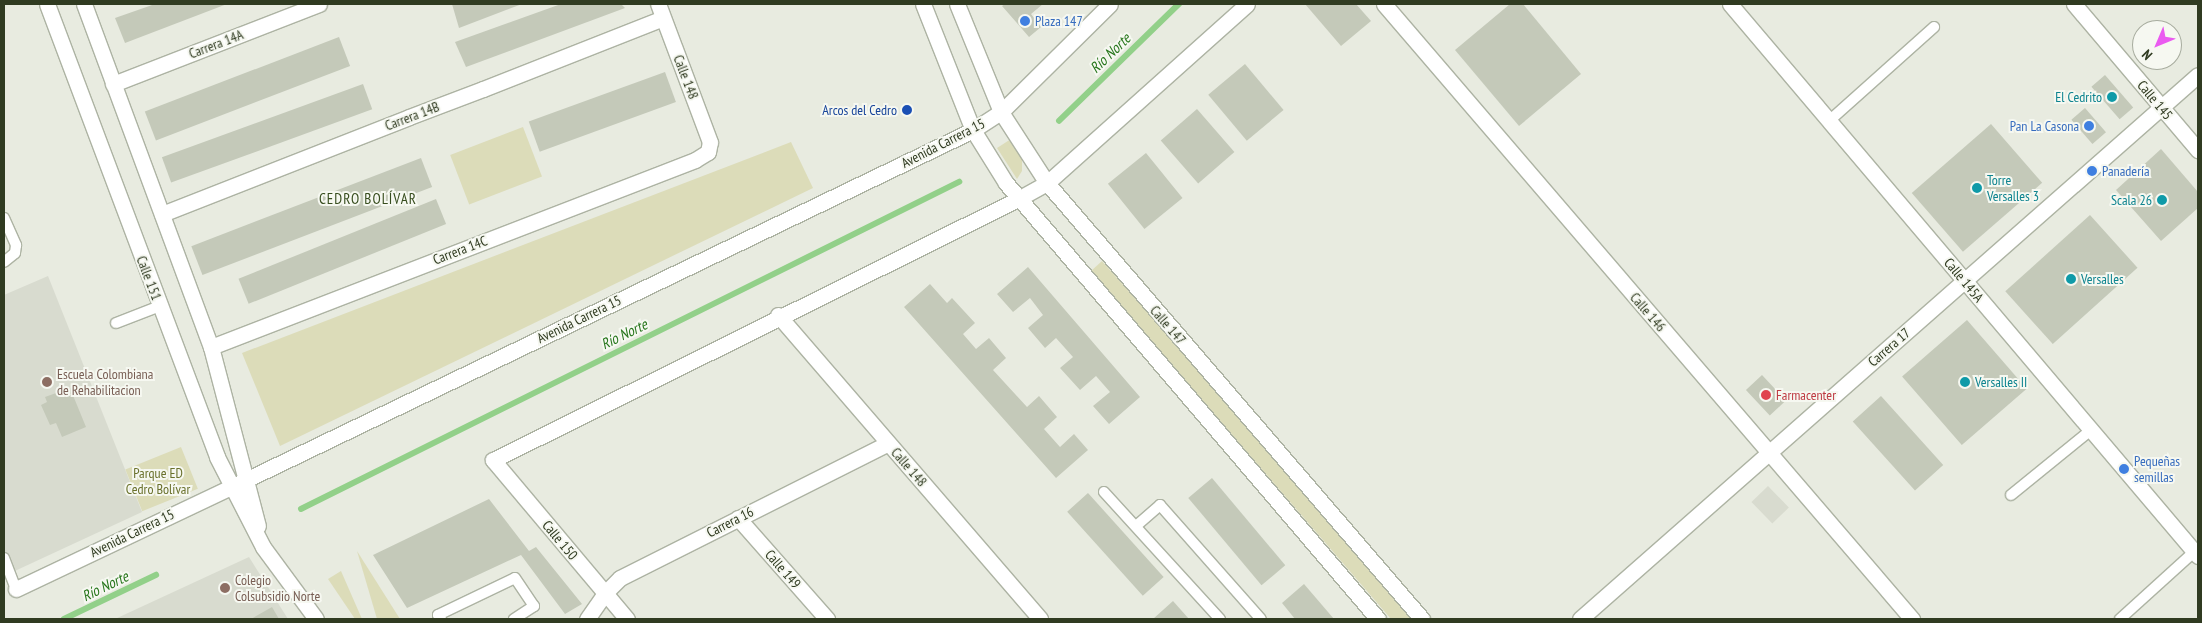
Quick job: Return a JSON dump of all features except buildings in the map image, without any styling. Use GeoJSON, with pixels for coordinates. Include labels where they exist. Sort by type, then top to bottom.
{"type":"FeatureCollection","features":[{"type":"Feature","properties":{"kind":"street","name":"Calle 151"},"geometry":{"type":"LineString","coordinates":[[47,4],[230,487],[263,547],[316,619]]}},
{"type":"Feature","properties":{"kind":"street","name":"Calle 151"},"geometry":{"type":"LineString","coordinates":[[84,4],[212,347],[263,547]]}},
{"type":"Feature","properties":{"kind":"street","name":"Carrera 14A"},"geometry":{"type":"LineString","coordinates":[[113,84],[319,4]]}},
{"type":"Feature","properties":{"kind":"street","name":"Calle 148"},"geometry":{"type":"LineString","coordinates":[[658,4],[710,142],[708,152]]}},
{"type":"Feature","properties":{"kind":"street"},"geometry":{"type":"LineString","coordinates":[[923,4],[973,130],[1018,199],[1378,619]]}},
{"type":"Feature","properties":{"kind":"street","name":"Calle 147"},"geometry":{"type":"LineString","coordinates":[[956,4],[1001,112],[1047,183],[1422,619]]}},
{"type":"Feature","properties":{"kind":"street","name":"Avenida Carrera 15"},"geometry":{"type":"LineString","coordinates":[[16,589],[973,130],[1001,112],[1110,4]]}},
{"type":"Feature","properties":{"kind":"street"},"geometry":{"type":"LineString","coordinates":[[778,315],[1018,199],[1047,183],[1247,4]]}},
{"type":"Feature","properties":{"kind":"street","name":"Calle 146"},"geometry":{"type":"LineString","coordinates":[[1384,4],[1912,619]]}},
{"type":"Feature","properties":{"kind":"street","name":"Calle 145A"},"geometry":{"type":"LineString","coordinates":[[1730,4],[2196,554]]}},
{"type":"Feature","properties":{"kind":"street","name":"Calle 145"},"geometry":{"type":"LineString","coordinates":[[2074,4],[2198,150]]}},
{"type":"Feature","properties":{"kind":"street","name":"Carrera 14B"},"geometry":{"type":"LineString","coordinates":[[162,214],[663,18]]}},
{"type":"Feature","properties":{"kind":"street","name":"Carrera 17"},"geometry":{"type":"LineString","coordinates":[[1580,619],[2198,75]]}},
{"type":"Feature","properties":{"kind":"street","name":"Carrera 14C"},"geometry":{"type":"LineString","coordinates":[[212,347],[695,160],[708,152]]}},
{"type":"Feature","properties":{"kind":"street","name":"Calle 148"},"geometry":{"type":"LineString","coordinates":[[778,315],[1040,619]]}},
{"type":"Feature","properties":{"kind":"street","name":"Calle 150"},"geometry":{"type":"LineString","coordinates":[[628,619],[493,460],[778,315]]}},
{"type":"Feature","properties":{"kind":"street","name":"Carrera 16"},"geometry":{"type":"LineString","coordinates":[[587,619],[605,593],[620,578],[888,443]]}},
{"type":"Feature","properties":{"kind":"street","name":"Calle 149"},"geometry":{"type":"LineString","coordinates":[[738,518],[827,619]]}},
{"type":"Feature","properties":{"kind":"lane"},"geometry":{"type":"LineString","coordinates":[[1830,121],[1934,28]]}},
{"type":"Feature","properties":{"kind":"lane"},"geometry":{"type":"LineString","coordinates":[[4,218],[16,245],[15,254],[4,262]]}},
{"type":"Feature","properties":{"kind":"lane"},"geometry":{"type":"LineString","coordinates":[[116,323],[160,306]]}},
{"type":"Feature","properties":{"kind":"lane"},"geometry":{"type":"LineString","coordinates":[[2011,495],[2091,430]]}},
{"type":"Feature","properties":{"kind":"lane"},"geometry":{"type":"LineString","coordinates":[[1104,492],[1220,619]]}},
{"type":"Feature","properties":{"kind":"lane"},"geometry":{"type":"LineString","coordinates":[[1136,526],[1160,505],[1261,619]]}},
{"type":"Feature","properties":{"kind":"lane"},"geometry":{"type":"LineString","coordinates":[[2120,619],[2196,554]]}},
{"type":"Feature","properties":{"kind":"lane"},"geometry":{"type":"LineString","coordinates":[[4,558],[16,589]]}},
{"type":"Feature","properties":{"kind":"lane"},"geometry":{"type":"LineString","coordinates":[[441,619],[438,615],[515,578],[534,606],[514,619]]}},
{"type":"Feature","properties":{"kind":"shaded area","name":"Escuela Colombiana de Rehabilitacion"},"geometry":{"type":"Polygon","coordinates":[[[48,276],[142,512],[4,576],[4,295],[48,276]]]}},
{"type":"Feature","properties":{"kind":"shaded area"},"geometry":{"type":"Polygon","coordinates":[[[1768,486],[1789,508],[1772,524],[1751,502],[1768,486]]]}},
{"type":"Feature","properties":{"kind":"shaded area","name":"Colegio Colsubsidio Norte"},"geometry":{"type":"Polygon","coordinates":[[[249,557],[288,619],[115,619],[249,557]]]}},
{"type":"Feature","properties":{"kind":"green space"},"geometry":{"type":"Polygon","coordinates":[[[523,127],[542,176],[469,204],[450,155],[523,127]]]}},
{"type":"Feature","properties":{"kind":"green space"},"geometry":{"type":"Polygon","coordinates":[[[1011,139],[1022,158],[1022,171],[1017,179],[997,148],[1011,139]]]}},
{"type":"Feature","properties":{"kind":"green space"},"geometry":{"type":"Polygon","coordinates":[[[791,142],[813,188],[280,446],[242,353],[791,142]]]}},
{"type":"Feature","properties":{"kind":"green space"},"geometry":{"type":"Polygon","coordinates":[[[1102,261],[1414,619],[1391,619],[1091,271],[1102,261]]]}},
{"type":"Feature","properties":{"kind":"green space","name":"Parque ED Cedro Bolívar"},"geometry":{"type":"Polygon","coordinates":[[[181,447],[198,489],[142,511],[125,469],[181,447]]]}},
{"type":"Feature","properties":{"kind":"green space"},"geometry":{"type":"Polygon","coordinates":[[[357,551],[400,619],[377,619],[357,551]]]}},
{"type":"Feature","properties":{"kind":"green space"},"geometry":{"type":"Polygon","coordinates":[[[341,571],[362,619],[355,619],[328,579],[341,571]]]}},
{"type":"Feature","properties":{"kind":"waterway","name":"Río Norte"},"geometry":{"type":"LineString","coordinates":[[1059,121],[1179,4]]}},
{"type":"Feature","properties":{"kind":"waterway","name":"Río Norte"},"geometry":{"type":"LineString","coordinates":[[301,509],[959,182]]}},
{"type":"Feature","properties":{"kind":"waterway","name":"Río Norte"},"geometry":{"type":"LineString","coordinates":[[64,619],[156,575]]}},
{"type":"Feature","properties":{"kind":"place","name":"Plaza 147"},"geometry":{"type":"Point","coordinates":[1025,21]}},
{"type":"Feature","properties":{"kind":"place","name":"El Cedrito"},"geometry":{"type":"Point","coordinates":[2112,97]}},
{"type":"Feature","properties":{"kind":"place","name":"Arcos del Cedro"},"geometry":{"type":"Point","coordinates":[907,110]}},
{"type":"Feature","properties":{"kind":"place","name":"Pan La Casona"},"geometry":{"type":"Point","coordinates":[2089,126]}},
{"type":"Feature","properties":{"kind":"place","name":"Panadería"},"geometry":{"type":"Point","coordinates":[2092,171]}},
{"type":"Feature","properties":{"kind":"place","name":"Torre Versalles 3"},"geometry":{"type":"Point","coordinates":[1977,188]}},
{"type":"Feature","properties":{"kind":"place","name":"Scala 26"},"geometry":{"type":"Point","coordinates":[2162,200]}},
{"type":"Feature","properties":{"kind":"place","name":"Versalles"},"geometry":{"type":"Point","coordinates":[2071,279]}},
{"type":"Feature","properties":{"kind":"place","name":"Escuela Colombiana de Rehabilitacion"},"geometry":{"type":"Point","coordinates":[47,382]}},
{"type":"Feature","properties":{"kind":"place","name":"Versalles II"},"geometry":{"type":"Point","coordinates":[1965,382]}},
{"type":"Feature","properties":{"kind":"place","name":"Farmacenter"},"geometry":{"type":"Point","coordinates":[1766,395]}},
{"type":"Feature","properties":{"kind":"place","name":"Pequeñas semillas"},"geometry":{"type":"Point","coordinates":[2124,469]}},
{"type":"Feature","properties":{"kind":"place","name":"Colegio Colsubsidio Norte"},"geometry":{"type":"Point","coordinates":[225,588]}},
{"type":"Feature","properties":{"kind":"district","name":"CEDRO BOLÍVAR"},"geometry":{"type":"Point","coordinates":[368,199]}}]}
